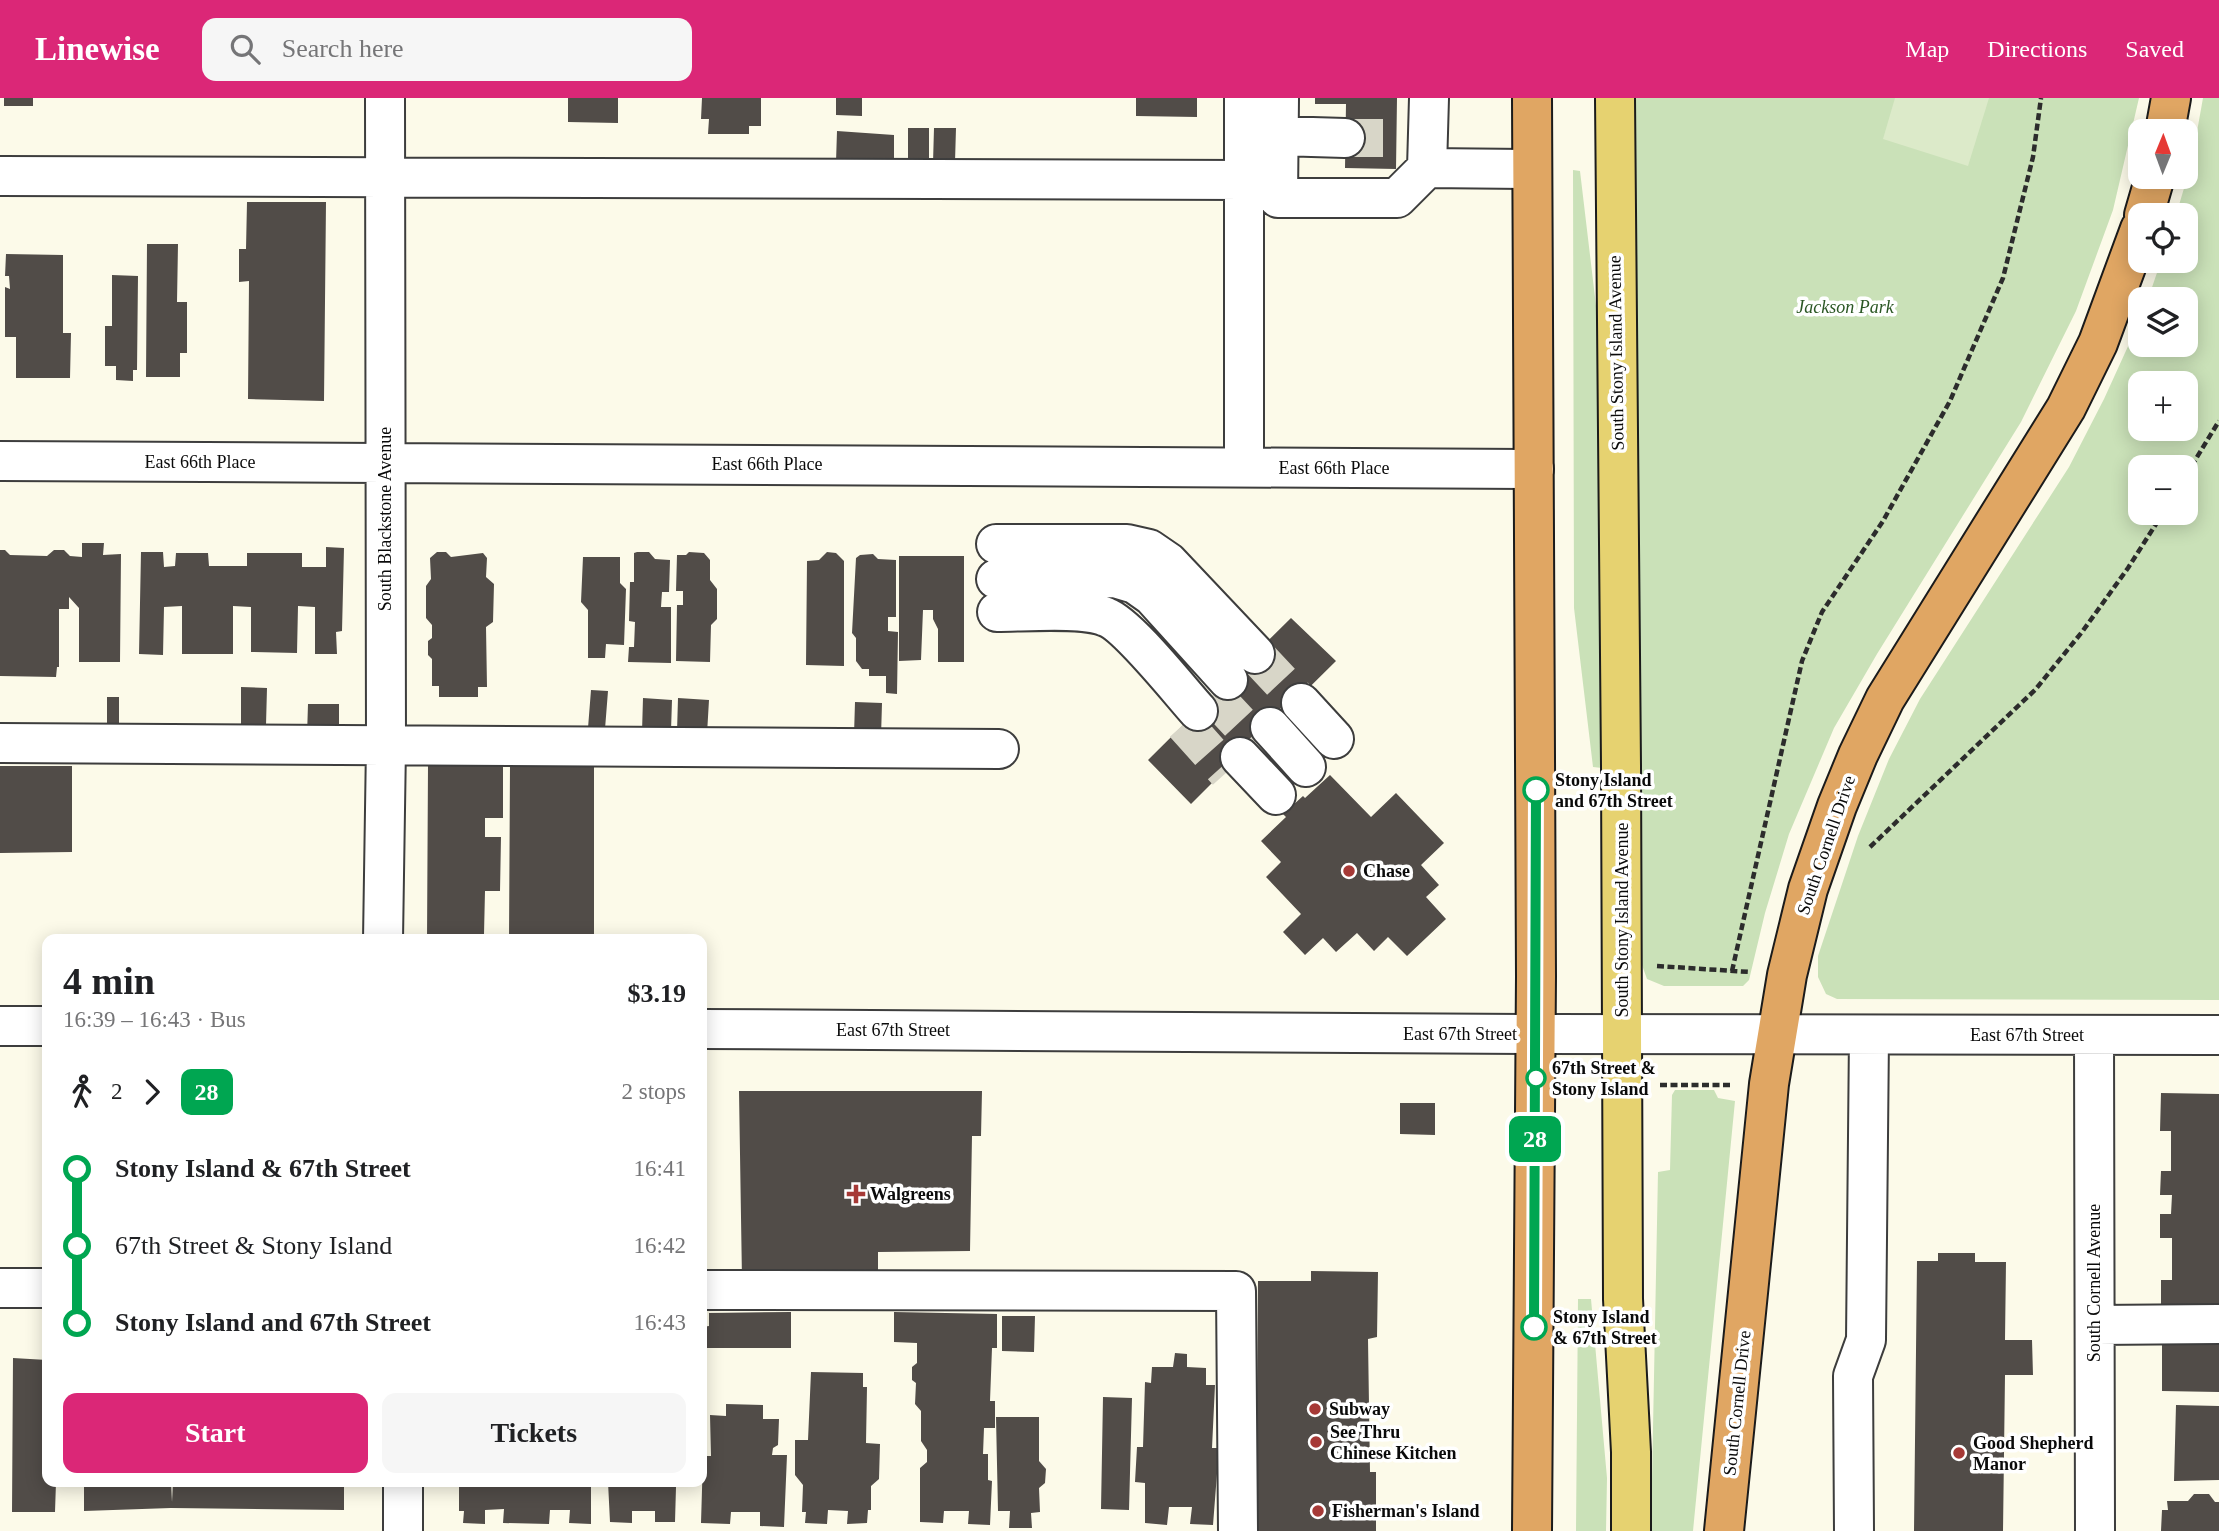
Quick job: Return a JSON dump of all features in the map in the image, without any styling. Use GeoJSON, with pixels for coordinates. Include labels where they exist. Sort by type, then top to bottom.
{"type":"FeatureCollection","features":[{"type":"Feature","properties":{"kind":"highway"},"geometry":{"type":"LineString","coordinates":[[1532,98],[1536,1034],[1532,1531]]}},
{"type":"Feature","properties":{"kind":"highway"},"geometry":{"type":"LineString","coordinates":[[2167,119],[2171,98]]}},
{"type":"Feature","properties":{"kind":"highway","name":"South Cornell Drive"},"geometry":{"type":"LineString","coordinates":[[1724,1531],[1769,1084],[1787,975],[1808,889],[1837,806],[1885,699],[2066,408],[2098,342],[2128,261]]}},
{"type":"Feature","properties":{"kind":"main road","name":"South Stony Island Avenue"},"geometry":{"type":"LineString","coordinates":[[1615,98],[1623,1299],[1632,1452],[1631,1531]]}},
{"type":"Feature","properties":{"kind":"street","name":"South Blackstone Avenue"},"geometry":{"type":"LineString","coordinates":[[383,934],[386,746],[385,98]]}},
{"type":"Feature","properties":{"kind":"street"},"geometry":{"type":"LineString","coordinates":[[1244,98],[1244,467]]}},
{"type":"Feature","properties":{"kind":"street"},"geometry":{"type":"LineString","coordinates":[[1279,98],[1278,198],[1397,198],[1417,148],[1429,98]]}},
{"type":"Feature","properties":{"kind":"street"},"geometry":{"type":"LineString","coordinates":[[1279,136],[1345,138]]}},
{"type":"Feature","properties":{"kind":"street"},"geometry":{"type":"LineString","coordinates":[[1417,148],[1532,169]]}},
{"type":"Feature","properties":{"kind":"street"},"geometry":{"type":"LineString","coordinates":[[0,176],[1244,180]]}},
{"type":"Feature","properties":{"kind":"street","name":"East 66th Place"},"geometry":{"type":"LineString","coordinates":[[0,461],[1534,469]]}},
{"type":"Feature","properties":{"kind":"street"},"geometry":{"type":"LineString","coordinates":[[1127,544],[1149,550],[1168,562],[1220,689],[1120,599],[997,587],[1127,544]]}},
{"type":"Feature","properties":{"kind":"street"},"geometry":{"type":"LineString","coordinates":[[1298,774],[1263,735],[1298,774]]}},
{"type":"Feature","properties":{"kind":"street"},"geometry":{"type":"LineString","coordinates":[[0,743],[999,749]]}},
{"type":"Feature","properties":{"kind":"street"},"geometry":{"type":"LineString","coordinates":[[0,1026],[42,1026]]}},
{"type":"Feature","properties":{"kind":"street","name":"East 67th Street"},"geometry":{"type":"LineString","coordinates":[[707,1029],[2219,1035]]}},
{"type":"Feature","properties":{"kind":"street"},"geometry":{"type":"LineString","coordinates":[[1854,1531],[1853,1376],[1866,1340],[1869,1035]]}},
{"type":"Feature","properties":{"kind":"street","name":"South Cornell Avenue"},"geometry":{"type":"LineString","coordinates":[[2094,1035],[2095,1531]]}},
{"type":"Feature","properties":{"kind":"street"},"geometry":{"type":"LineString","coordinates":[[0,1288],[42,1288]]}},
{"type":"Feature","properties":{"kind":"street"},"geometry":{"type":"LineString","coordinates":[[707,1290],[1236,1291],[1238,1531]]}},
{"type":"Feature","properties":{"kind":"street"},"geometry":{"type":"LineString","coordinates":[[2095,1325],[2219,1324]]}},
{"type":"Feature","properties":{"kind":"street"},"geometry":{"type":"LineString","coordinates":[[403,1487],[403,1531]]}},
{"type":"Feature","properties":{"kind":"path"},"geometry":{"type":"LineString","coordinates":[[1732,971],[1802,661],[1822,612],[1884,521],[1950,401],[2003,278],[2033,157],[2041,98]]}},
{"type":"Feature","properties":{"kind":"path"},"geometry":{"type":"LineString","coordinates":[[2198,455],[2219,421]]}},
{"type":"Feature","properties":{"kind":"path"},"geometry":{"type":"LineString","coordinates":[[1870,847],[2035,690],[2082,632],[2155,525]]}},
{"type":"Feature","properties":{"kind":"path"},"geometry":{"type":"LineString","coordinates":[[1651,965],[1751,972]]}},
{"type":"Feature","properties":{"kind":"path"},"geometry":{"type":"LineString","coordinates":[[1656,1085],[1733,1085]]}},
{"type":"Feature","properties":{"kind":"green space","name":"Jackson Park"},"geometry":{"type":"Polygon","coordinates":[[[1636,98],[2139,98],[2134,119],[2128,119],[2128,145],[2113,210],[2076,311],[2021,422],[1834,728],[1789,834],[1765,913],[1749,980],[1743,986],[1664,986],[1647,979],[1642,965],[1638,761],[1636,98]]]}},
{"type":"Feature","properties":{"kind":"green space"},"geometry":{"type":"Polygon","coordinates":[[[1895,98],[1989,98],[1968,166],[1883,139],[1895,98]]]}},
{"type":"Feature","properties":{"kind":"green space"},"geometry":{"type":"Polygon","coordinates":[[[2203,98],[2219,98],[2219,1000],[1837,999],[1826,994],[1818,977],[1818,956],[1858,836],[1889,759],[1920,699],[2069,467],[2128,346],[2128,357],[2198,357],[2198,287],[2152,287],[2157,273],[2198,273],[2198,203],[2180,203],[2184,189],[2198,189],[2198,126],[2203,98]]]}},
{"type":"Feature","properties":{"kind":"green space"},"geometry":{"type":"Polygon","coordinates":[[[1573,170],[1580,171],[1597,314],[1602,768],[1593,767],[1574,608],[1573,170]]]}},
{"type":"Feature","properties":{"kind":"green space"},"geometry":{"type":"Polygon","coordinates":[[[1675,1090],[1714,1090],[1718,1098],[1735,1101],[1693,1531],[1651,1531],[1658,1172],[1670,1170],[1672,1095],[1675,1090]]]}},
{"type":"Feature","properties":{"kind":"green space"},"geometry":{"type":"Polygon","coordinates":[[[1578,1299],[1591,1299],[1607,1478],[1606,1531],[1576,1531],[1578,1299]]]}},
{"type":"Feature","properties":{"kind":"building"},"geometry":{"type":"Polygon","coordinates":[[[4,98],[33,98],[33,106],[4,106],[4,98]]]}},
{"type":"Feature","properties":{"kind":"building"},"geometry":{"type":"Polygon","coordinates":[[[568,98],[618,98],[618,123],[568,122],[568,98]]]}},
{"type":"Feature","properties":{"kind":"building"},"geometry":{"type":"Polygon","coordinates":[[[702,98],[761,98],[761,126],[749,126],[749,134],[708,134],[709,119],[701,119],[702,98]]]}},
{"type":"Feature","properties":{"kind":"building"},"geometry":{"type":"Polygon","coordinates":[[[836,98],[862,98],[862,116],[836,115],[836,98]]]}},
{"type":"Feature","properties":{"kind":"building"},"geometry":{"type":"Polygon","coordinates":[[[1136,98],[1197,98],[1197,117],[1136,116],[1136,98]]]}},
{"type":"Feature","properties":{"kind":"building"},"geometry":{"type":"Polygon","coordinates":[[[1315,98],[1397,98],[1396,169],[1345,168],[1346,104],[1315,104],[1315,98]]]}},
{"type":"Feature","properties":{"kind":"building"},"geometry":{"type":"Polygon","coordinates":[[[908,128],[929,128],[929,163],[908,163],[908,128]]]}},
{"type":"Feature","properties":{"kind":"building"},"geometry":{"type":"Polygon","coordinates":[[[934,128],[956,128],[955,162],[933,163],[934,128]]]}},
{"type":"Feature","properties":{"kind":"building"},"geometry":{"type":"Polygon","coordinates":[[[837,131],[894,135],[894,164],[836,162],[837,131]]]}},
{"type":"Feature","properties":{"kind":"building"},"geometry":{"type":"Polygon","coordinates":[[[247,202],[326,202],[324,401],[248,399],[249,281],[239,282],[239,249],[246,249],[247,202]]]}},
{"type":"Feature","properties":{"kind":"building"},"geometry":{"type":"Polygon","coordinates":[[[147,244],[178,244],[177,302],[187,302],[187,353],[180,353],[180,377],[146,377],[147,244]]]}},
{"type":"Feature","properties":{"kind":"building"},"geometry":{"type":"Polygon","coordinates":[[[6,254],[63,255],[63,333],[71,333],[70,378],[16,378],[16,337],[5,337],[5,287],[10,289],[9,276],[5,276],[6,254]]]}},
{"type":"Feature","properties":{"kind":"building"},"geometry":{"type":"Polygon","coordinates":[[[112,275],[138,276],[137,370],[133,370],[133,381],[116,380],[116,366],[105,366],[105,326],[112,326],[112,275]]]}},
{"type":"Feature","properties":{"kind":"building"},"geometry":{"type":"Polygon","coordinates":[[[82,543],[104,543],[103,555],[121,554],[120,662],[79,662],[79,608],[69,597],[69,609],[59,609],[59,667],[56,677],[0,676],[0,550],[5,550],[10,555],[47,556],[54,550],[64,550],[70,556],[82,557],[82,543]]]}},
{"type":"Feature","properties":{"kind":"building"},"geometry":{"type":"Polygon","coordinates":[[[326,547],[344,548],[342,631],[336,632],[337,654],[315,654],[315,607],[298,606],[297,653],[251,652],[251,607],[233,606],[233,654],[182,654],[182,606],[164,607],[163,655],[139,654],[141,552],[163,552],[164,567],[175,566],[176,553],[208,553],[209,566],[247,566],[247,553],[302,553],[302,567],[326,567],[326,547]]]}},
{"type":"Feature","properties":{"kind":"building"},"geometry":{"type":"Polygon","coordinates":[[[437,552],[446,552],[451,557],[483,553],[487,558],[486,577],[494,584],[493,622],[486,627],[487,687],[478,687],[478,697],[439,697],[439,686],[432,686],[432,659],[428,655],[428,641],[432,638],[432,625],[426,618],[426,586],[431,579],[430,558],[437,552]]]}},
{"type":"Feature","properties":{"kind":"building"},"geometry":{"type":"Polygon","coordinates":[[[649,552],[655,559],[670,560],[669,592],[662,592],[661,607],[671,607],[671,663],[628,662],[629,647],[634,647],[635,622],[629,621],[630,582],[634,582],[634,553],[649,552]]]}},
{"type":"Feature","properties":{"kind":"building"},"geometry":{"type":"Polygon","coordinates":[[[689,552],[704,553],[710,560],[710,580],[717,589],[717,619],[711,625],[710,662],[676,661],[677,605],[683,605],[683,591],[676,591],[677,555],[686,555],[689,552]]]}},
{"type":"Feature","properties":{"kind":"building"},"geometry":{"type":"Polygon","coordinates":[[[827,552],[836,553],[844,561],[844,666],[806,665],[807,561],[819,560],[827,552]]]}},
{"type":"Feature","properties":{"kind":"building"},"geometry":{"type":"Polygon","coordinates":[[[873,554],[878,559],[896,560],[896,617],[888,617],[888,631],[898,632],[897,694],[886,693],[886,676],[869,676],[869,669],[862,669],[856,661],[856,638],[852,633],[856,558],[873,554]]]}},
{"type":"Feature","properties":{"kind":"building"},"geometry":{"type":"Polygon","coordinates":[[[899,556],[964,556],[964,662],[938,662],[938,629],[933,619],[933,610],[923,610],[921,660],[899,661],[899,556]]]}},
{"type":"Feature","properties":{"kind":"building"},"geometry":{"type":"Polygon","coordinates":[[[583,557],[620,557],[620,583],[626,589],[624,645],[606,644],[605,658],[588,658],[588,610],[581,602],[583,557]]]}},
{"type":"Feature","properties":{"kind":"building"},"geometry":{"type":"Polygon","coordinates":[[[1291,618],[1336,661],[1236,760],[1230,772],[1223,772],[1191,804],[1148,760],[1291,618]]]}},
{"type":"Feature","properties":{"kind":"building"},"geometry":{"type":"Polygon","coordinates":[[[241,687],[267,688],[266,725],[241,725],[241,687]]]}},
{"type":"Feature","properties":{"kind":"building"},"geometry":{"type":"Polygon","coordinates":[[[591,690],[608,691],[605,729],[588,728],[591,690]]]}},
{"type":"Feature","properties":{"kind":"building"},"geometry":{"type":"Polygon","coordinates":[[[107,697],[119,697],[119,723],[107,723],[107,697]]]}},
{"type":"Feature","properties":{"kind":"building"},"geometry":{"type":"Polygon","coordinates":[[[643,698],[672,700],[671,731],[642,732],[643,698]]]}},
{"type":"Feature","properties":{"kind":"building"},"geometry":{"type":"Polygon","coordinates":[[[678,698],[709,700],[707,734],[677,732],[678,698]]]}},
{"type":"Feature","properties":{"kind":"building"},"geometry":{"type":"Polygon","coordinates":[[[855,702],[882,703],[881,737],[854,735],[855,702]]]}},
{"type":"Feature","properties":{"kind":"building"},"geometry":{"type":"Polygon","coordinates":[[[308,704],[339,704],[339,735],[307,736],[308,704]]]}},
{"type":"Feature","properties":{"kind":"building"},"geometry":{"type":"Polygon","coordinates":[[[510,764],[594,764],[594,934],[509,934],[510,764]]]}},
{"type":"Feature","properties":{"kind":"building"},"geometry":{"type":"Polygon","coordinates":[[[428,765],[503,766],[503,818],[485,818],[485,837],[501,837],[500,891],[485,891],[484,934],[427,934],[428,765]]]}},
{"type":"Feature","properties":{"kind":"building"},"geometry":{"type":"Polygon","coordinates":[[[0,766],[72,766],[72,852],[0,853],[0,766]]]}},
{"type":"Feature","properties":{"kind":"building","name":"Chase"},"geometry":{"type":"Polygon","coordinates":[[[1330,775],[1371,817],[1396,793],[1444,843],[1421,865],[1439,885],[1426,897],[1446,919],[1407,956],[1388,937],[1374,951],[1357,933],[1336,952],[1323,938],[1305,955],[1283,932],[1301,914],[1266,877],[1281,862],[1261,841],[1286,817],[1283,814],[1330,775]]]}},
{"type":"Feature","properties":{"kind":"building","name":"Walgreens"},"geometry":{"type":"Polygon","coordinates":[[[739,1091],[982,1091],[981,1136],[972,1136],[970,1251],[878,1252],[878,1281],[742,1279],[739,1091]]]}},
{"type":"Feature","properties":{"kind":"building"},"geometry":{"type":"Polygon","coordinates":[[[2161,1093],[2219,1094],[2219,1311],[2174,1311],[2174,1304],[2161,1304],[2161,1280],[2172,1280],[2172,1238],[2160,1238],[2160,1214],[2171,1214],[2172,1195],[2160,1195],[2161,1171],[2171,1171],[2171,1131],[2160,1131],[2161,1093]]]}},
{"type":"Feature","properties":{"kind":"building"},"geometry":{"type":"Polygon","coordinates":[[[1400,1103],[1435,1103],[1435,1135],[1400,1134],[1400,1103]]]}},
{"type":"Feature","properties":{"kind":"building","name":"Good Shepherd Manor"},"geometry":{"type":"Polygon","coordinates":[[[1938,1253],[1975,1253],[1975,1262],[2006,1262],[2005,1340],[2032,1340],[2033,1375],[2005,1375],[2003,1531],[1914,1531],[1917,1261],[1938,1261],[1938,1253]]]}},
{"type":"Feature","properties":{"kind":"building"},"geometry":{"type":"Polygon","coordinates":[[[1311,1271],[1378,1272],[1377,1337],[1368,1339],[1370,1472],[1376,1472],[1376,1531],[1256,1531],[1258,1281],[1311,1281],[1311,1271]]]}},
{"type":"Feature","properties":{"kind":"building"},"geometry":{"type":"Polygon","coordinates":[[[791,1312],[791,1348],[707,1348],[709,1313],[791,1312]]]}},
{"type":"Feature","properties":{"kind":"building"},"geometry":{"type":"Polygon","coordinates":[[[894,1312],[997,1314],[997,1348],[992,1348],[990,1401],[995,1401],[995,1428],[984,1428],[983,1454],[988,1454],[988,1480],[992,1481],[990,1525],[968,1524],[969,1511],[944,1511],[943,1523],[920,1522],[920,1468],[927,1462],[927,1450],[921,1441],[921,1411],[915,1404],[916,1383],[912,1380],[912,1367],[917,1363],[917,1343],[894,1342],[894,1312]]]}},
{"type":"Feature","properties":{"kind":"building"},"geometry":{"type":"Polygon","coordinates":[[[1002,1316],[1035,1316],[1034,1352],[1002,1351],[1002,1316]]]}},
{"type":"Feature","properties":{"kind":"building"},"geometry":{"type":"Polygon","coordinates":[[[2162,1345],[2219,1345],[2219,1392],[2162,1391],[2162,1345]]]}},
{"type":"Feature","properties":{"kind":"building"},"geometry":{"type":"Polygon","coordinates":[[[1175,1353],[1187,1354],[1187,1367],[1206,1368],[1206,1385],[1215,1385],[1212,1448],[1219,1448],[1213,1525],[1190,1524],[1192,1507],[1169,1507],[1167,1525],[1145,1523],[1145,1483],[1135,1482],[1137,1447],[1143,1447],[1145,1382],[1151,1383],[1152,1367],[1173,1367],[1175,1353]]]}},
{"type":"Feature","properties":{"kind":"building"},"geometry":{"type":"Polygon","coordinates":[[[13,1358],[42,1360],[42,1487],[56,1487],[55,1512],[12,1512],[13,1358]]]}},
{"type":"Feature","properties":{"kind":"building"},"geometry":{"type":"Polygon","coordinates":[[[811,1372],[863,1373],[863,1387],[867,1387],[866,1443],[880,1444],[879,1479],[871,1486],[871,1510],[868,1510],[867,1523],[847,1524],[848,1511],[828,1510],[827,1524],[805,1523],[806,1512],[802,1512],[803,1485],[795,1475],[795,1440],[808,1440],[811,1372]]]}},
{"type":"Feature","properties":{"kind":"building"},"geometry":{"type":"Polygon","coordinates":[[[1103,1397],[1132,1398],[1129,1510],[1101,1509],[1103,1397]]]}},
{"type":"Feature","properties":{"kind":"building"},"geometry":{"type":"Polygon","coordinates":[[[726,1404],[763,1405],[763,1419],[779,1419],[778,1445],[773,1448],[772,1455],[787,1455],[784,1527],[760,1526],[760,1512],[731,1512],[730,1524],[701,1523],[702,1487],[707,1487],[707,1456],[711,1456],[710,1415],[726,1416],[726,1404]]]}},
{"type":"Feature","properties":{"kind":"building"},"geometry":{"type":"Polygon","coordinates":[[[2176,1405],[2219,1406],[2219,1480],[2174,1481],[2176,1405]]]}},
{"type":"Feature","properties":{"kind":"building"},"geometry":{"type":"Polygon","coordinates":[[[996,1417],[1039,1417],[1039,1461],[1046,1469],[1045,1483],[1039,1488],[1040,1512],[1031,1513],[1032,1528],[1009,1528],[1010,1511],[998,1511],[996,1417]]]}},
{"type":"Feature","properties":{"kind":"building"},"geometry":{"type":"Polygon","coordinates":[[[84,1487],[171,1487],[172,1502],[173,1487],[344,1487],[344,1510],[171,1508],[84,1511],[84,1487]]]}},
{"type":"Feature","properties":{"kind":"building"},"geometry":{"type":"Polygon","coordinates":[[[459,1487],[591,1487],[591,1524],[569,1523],[570,1510],[550,1510],[549,1524],[503,1523],[504,1509],[485,1510],[485,1524],[463,1523],[464,1511],[459,1511],[459,1487]]]}},
{"type":"Feature","properties":{"kind":"building"},"geometry":{"type":"Polygon","coordinates":[[[608,1487],[676,1487],[675,1522],[655,1522],[655,1511],[632,1511],[632,1523],[610,1522],[608,1487]]]}},
{"type":"Feature","properties":{"kind":"building"},"geometry":{"type":"Polygon","coordinates":[[[2194,1494],[2209,1494],[2215,1502],[2219,1502],[2219,1531],[2161,1531],[2162,1510],[2168,1510],[2167,1501],[2188,1501],[2194,1494]]]}},
{"type":"Feature","properties":{"kind":"tunnel"},"geometry":{"type":"LineString","coordinates":[[1345,138],[1396,138]]}},
{"type":"Feature","properties":{"kind":"tunnel"},"geometry":{"type":"LineString","coordinates":[[1255,654],[1301,703]]}},
{"type":"Feature","properties":{"kind":"tunnel"},"geometry":{"type":"LineString","coordinates":[[1213,695],[1256,741]]}},
{"type":"Feature","properties":{"kind":"tunnel"},"geometry":{"type":"LineString","coordinates":[[1184,724],[1227,772]]}},
{"type":"Feature","properties":{"kind":"bus line","name":"28"},"geometry":{"type":"LineString","coordinates":[[1534,1327],[1536,790]]}},
{"type":"Feature","properties":{"kind":"place","name":"Stony Island and 67th Street"},"geometry":{"type":"Point","coordinates":[1536,790]}},
{"type":"Feature","properties":{"kind":"place","name":"Chase"},"geometry":{"type":"Point","coordinates":[1349,871]}},
{"type":"Feature","properties":{"kind":"place","name":"67th Street & Stony Island"},"geometry":{"type":"Point","coordinates":[1536,1078]}},
{"type":"Feature","properties":{"kind":"place","name":"Walgreens"},"geometry":{"type":"Point","coordinates":[856,1194]}},
{"type":"Feature","properties":{"kind":"place","name":"Stony Island & 67th Street"},"geometry":{"type":"Point","coordinates":[1534,1327]}},
{"type":"Feature","properties":{"kind":"place","name":"Subway"},"geometry":{"type":"Point","coordinates":[1315,1409]}},
{"type":"Feature","properties":{"kind":"place","name":"See Thru Chinese Kitchen"},"geometry":{"type":"Point","coordinates":[1316,1442]}},
{"type":"Feature","properties":{"kind":"place","name":"Good Shepherd Manor"},"geometry":{"type":"Point","coordinates":[1959,1453]}},
{"type":"Feature","properties":{"kind":"place","name":"Fisherman's Island"},"geometry":{"type":"Point","coordinates":[1318,1511]}}]}
